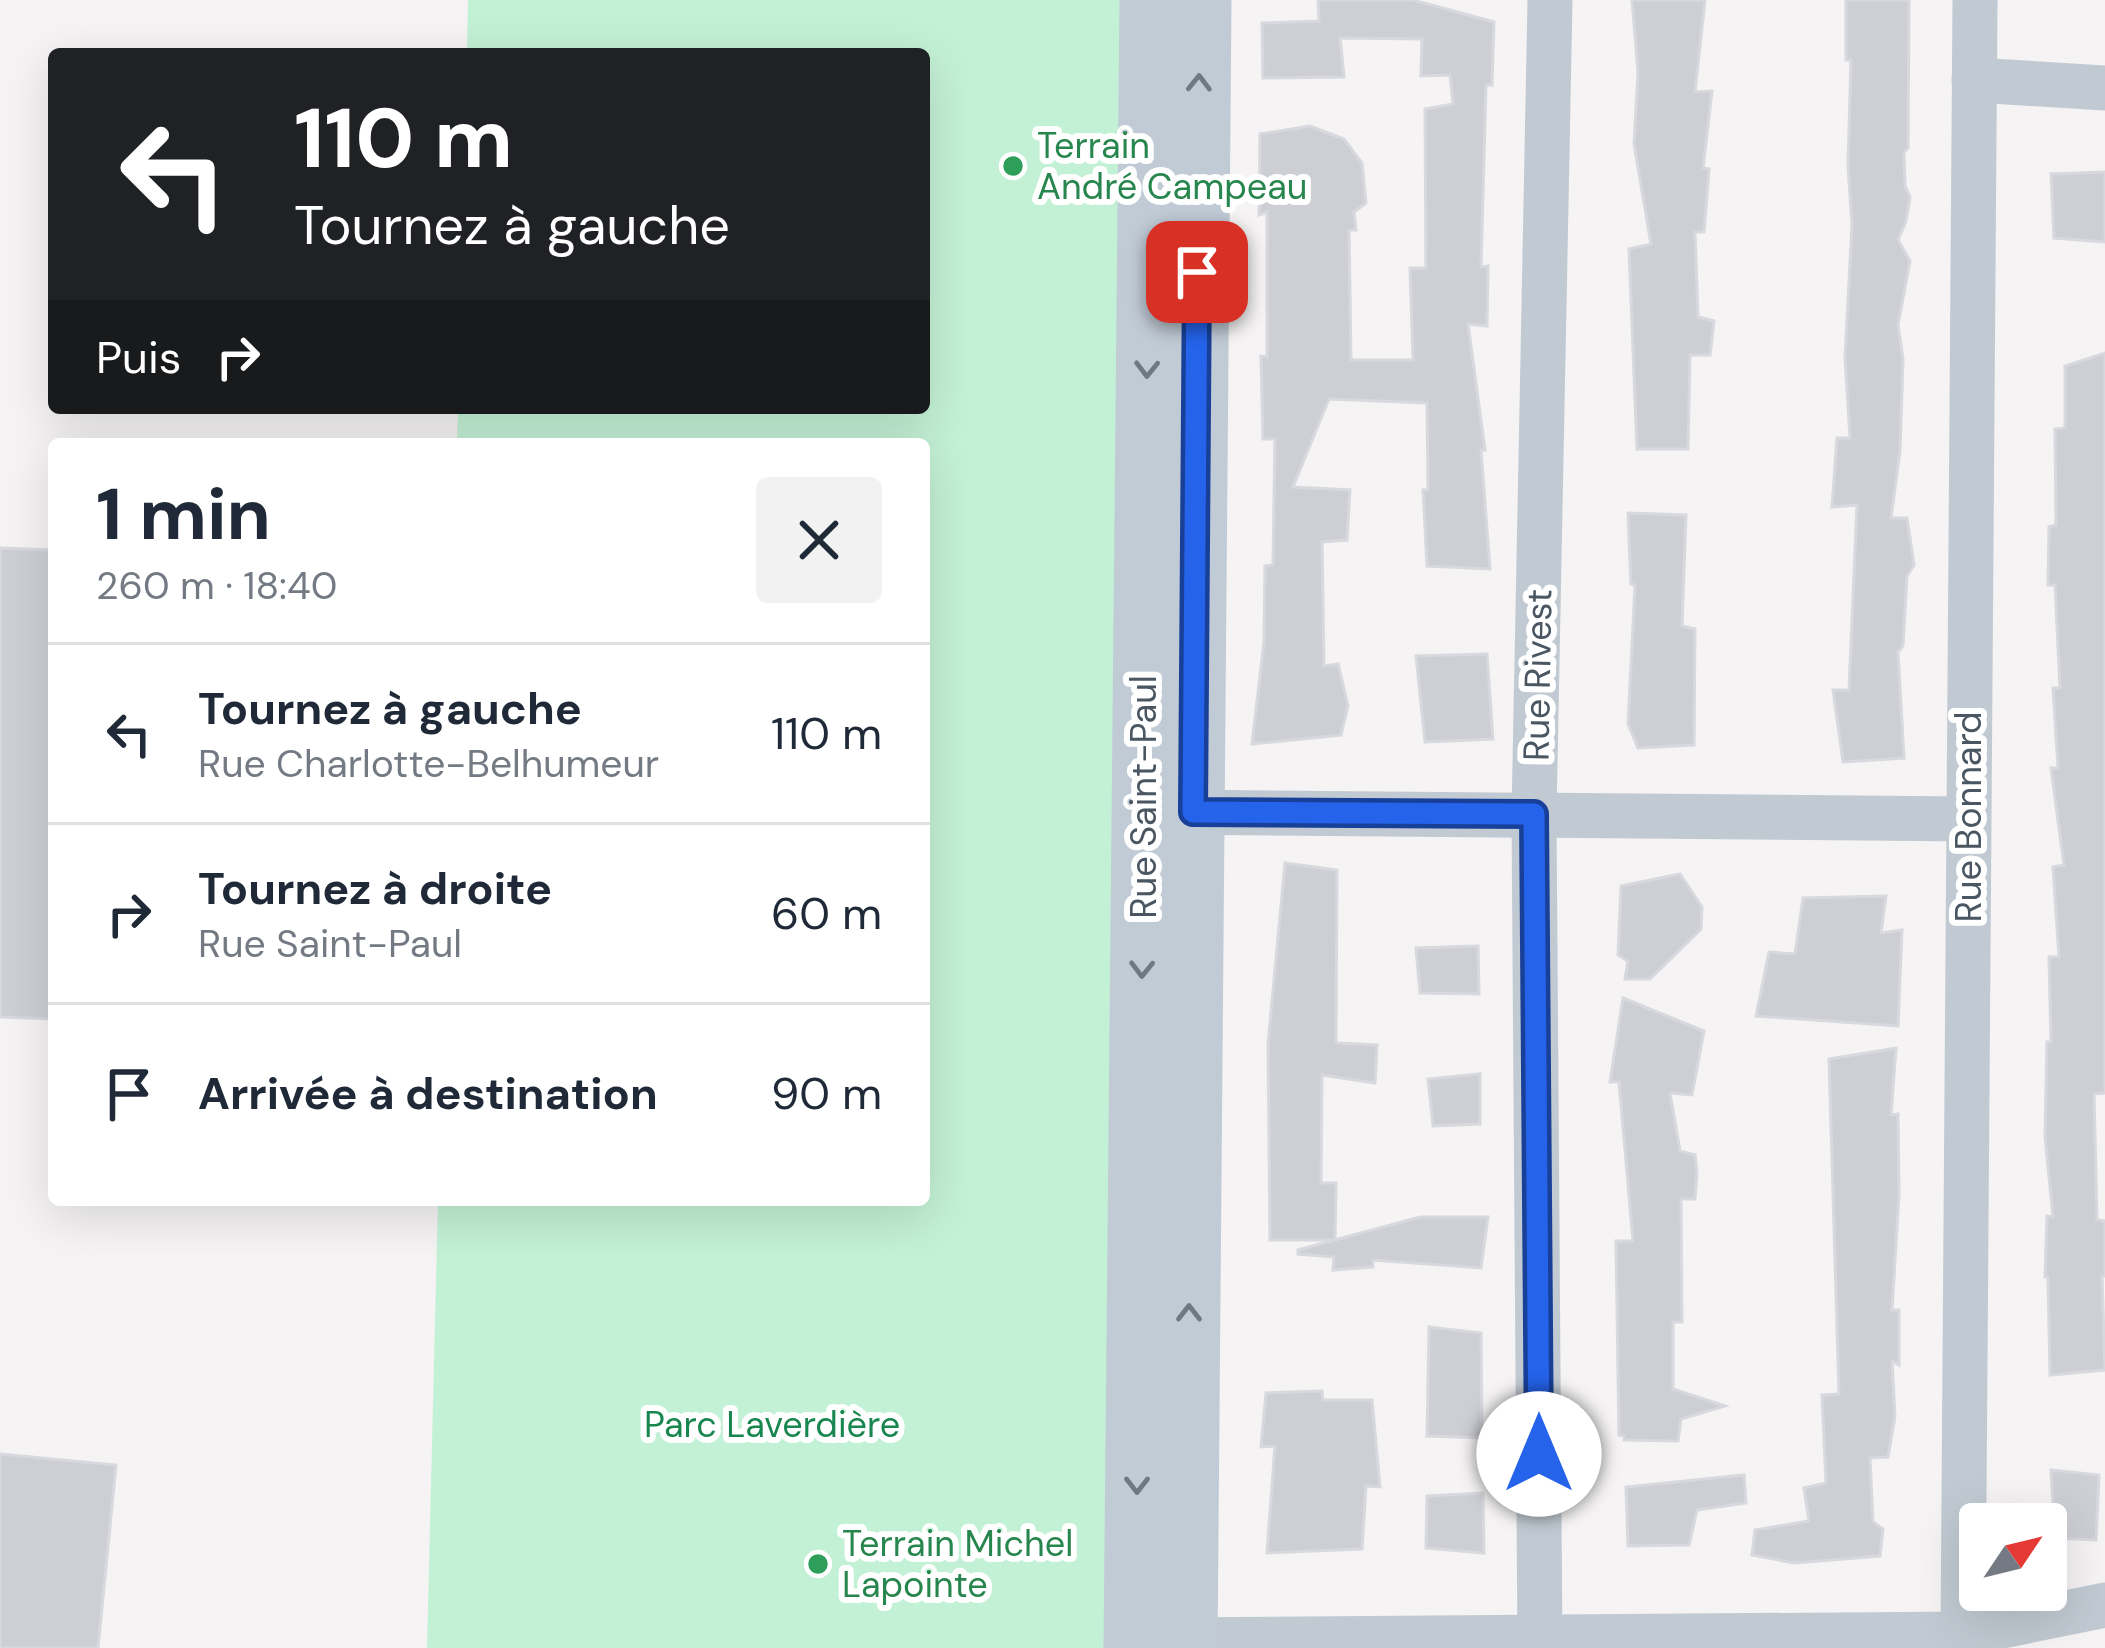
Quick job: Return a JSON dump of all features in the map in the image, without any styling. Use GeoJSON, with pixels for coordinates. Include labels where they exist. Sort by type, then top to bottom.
{"type":"FeatureCollection","features":[{"type":"Feature","properties":{"kind":"street","name":"Rue Saint-Paul"},"geometry":{"type":"LineString","coordinates":[[1150,0],[1173,227],[1161,1644]]}},
{"type":"Feature","properties":{"kind":"street","name":"Rue Saint-Paul"},"geometry":{"type":"LineString","coordinates":[[1173,227],[1200,0]]}},
{"type":"Feature","properties":{"kind":"street","name":"Rue Rivest"},"geometry":{"type":"LineString","coordinates":[[1540,1642],[1534,814],[1550,0]]}},
{"type":"Feature","properties":{"kind":"street","name":"Rue Bonnard"},"geometry":{"type":"LineString","coordinates":[[1963,1634],[1975,0]]}},
{"type":"Feature","properties":{"kind":"street"},"geometry":{"type":"LineString","coordinates":[[1974,80],[2105,88]]}},
{"type":"Feature","properties":{"kind":"street"},"geometry":{"type":"LineString","coordinates":[[1168,812],[1968,818]]}},
{"type":"Feature","properties":{"kind":"street"},"geometry":{"type":"LineString","coordinates":[[1161,1644],[1819,1642],[1963,1634],[2105,1605]]}},
{"type":"Feature","properties":{"kind":"green space","name":"Parc Laverdière"},"geometry":{"type":"Polygon","coordinates":[[[468,0],[1139,0],[1122,1648],[427,1648],[438,1206],[930,1206],[930,438],[457,438],[458,414],[930,414],[930,48],[467,48],[468,0]]]}},
{"type":"Feature","properties":{"kind":"building"},"geometry":{"type":"Polygon","coordinates":[[[1318,0],[1413,0],[1494,22],[1492,85],[1486,85],[1481,267],[1488,266],[1487,326],[1468,324],[1485,450],[1481,450],[1490,569],[1427,566],[1423,490],[1428,490],[1427,403],[1329,399],[1293,487],[1350,490],[1347,540],[1322,542],[1324,666],[1338,664],[1348,706],[1341,735],[1252,744],[1264,642],[1265,566],[1273,565],[1275,439],[1263,439],[1267,212],[1259,215],[1260,134],[1310,126],[1344,139],[1362,163],[1366,203],[1354,212],[1356,230],[1349,230],[1351,360],[1413,360],[1410,268],[1426,268],[1425,109],[1453,104],[1450,75],[1421,76],[1422,39],[1340,38],[1344,77],[1263,78],[1262,23],[1319,21],[1318,0]]]}},
{"type":"Feature","properties":{"kind":"building"},"geometry":{"type":"Polygon","coordinates":[[[1632,0],[1705,0],[1695,92],[1712,91],[1703,168],[1709,169],[1704,232],[1695,232],[1698,317],[1714,321],[1710,355],[1690,355],[1688,449],[1637,449],[1629,249],[1651,244],[1634,144],[1638,73],[1632,0]]]}},
{"type":"Feature","properties":{"kind":"building"},"geometry":{"type":"Polygon","coordinates":[[[1846,0],[1909,0],[1908,148],[1904,152],[1910,197],[1898,240],[1910,261],[1898,325],[1903,359],[1900,451],[1891,518],[1907,518],[1914,565],[1907,576],[1903,646],[1898,652],[1904,758],[1843,762],[1833,690],[1849,690],[1857,505],[1832,507],[1837,438],[1850,438],[1845,358],[1852,225],[1848,166],[1851,60],[1846,60],[1846,0]]]}},
{"type":"Feature","properties":{"kind":"building"},"geometry":{"type":"Polygon","coordinates":[[[2105,172],[2105,242],[2054,238],[2051,174],[2105,172]]]}},
{"type":"Feature","properties":{"kind":"building"},"geometry":{"type":"Polygon","coordinates":[[[2105,353],[2105,1093],[2094,1094],[2097,1220],[2105,1221],[2105,1370],[2050,1375],[2045,1277],[2047,1216],[2053,1217],[2045,1137],[2047,1042],[2051,1042],[2049,957],[2059,957],[2053,867],[2064,865],[2051,768],[2058,768],[2053,688],[2060,688],[2055,585],[2048,585],[2049,527],[2056,525],[2055,429],[2065,428],[2065,366],[2105,353]]]}},
{"type":"Feature","properties":{"kind":"building"},"geometry":{"type":"Polygon","coordinates":[[[1628,513],[1686,515],[1682,626],[1695,629],[1694,745],[1638,748],[1628,724],[1635,585],[1631,584],[1628,513]]]}},
{"type":"Feature","properties":{"kind":"building"},"geometry":{"type":"Polygon","coordinates":[[[0,548],[48,550],[48,1019],[0,1017],[0,548]]]}},
{"type":"Feature","properties":{"kind":"building"},"geometry":{"type":"Polygon","coordinates":[[[1487,654],[1493,739],[1425,742],[1416,656],[1487,654]]]}},
{"type":"Feature","properties":{"kind":"building"},"geometry":{"type":"Polygon","coordinates":[[[1285,863],[1337,870],[1336,1043],[1377,1045],[1375,1083],[1322,1075],[1321,1183],[1336,1183],[1335,1240],[1270,1240],[1268,1044],[1285,863]]]}},
{"type":"Feature","properties":{"kind":"building"},"geometry":{"type":"Polygon","coordinates":[[[1680,874],[1702,907],[1701,929],[1650,979],[1625,979],[1628,961],[1618,955],[1621,886],[1680,874]]]}},
{"type":"Feature","properties":{"kind":"building"},"geometry":{"type":"Polygon","coordinates":[[[1886,896],[1881,933],[1902,930],[1898,1026],[1756,1016],[1769,952],[1795,954],[1803,898],[1886,896]]]}},
{"type":"Feature","properties":{"kind":"building"},"geometry":{"type":"Polygon","coordinates":[[[1478,946],[1479,994],[1420,993],[1416,948],[1478,946]]]}},
{"type":"Feature","properties":{"kind":"building"},"geometry":{"type":"Polygon","coordinates":[[[1623,998],[1704,1031],[1692,1095],[1670,1093],[1680,1151],[1695,1155],[1697,1173],[1695,1199],[1681,1199],[1682,1322],[1673,1322],[1673,1389],[1725,1406],[1681,1419],[1678,1441],[1624,1440],[1619,1435],[1616,1241],[1633,1241],[1619,1082],[1610,1082],[1623,998]]]}},
{"type":"Feature","properties":{"kind":"building"},"geometry":{"type":"Polygon","coordinates":[[[1896,1048],[1891,1115],[1898,1114],[1899,1195],[1892,1310],[1899,1310],[1899,1365],[1892,1361],[1895,1416],[1888,1457],[1870,1458],[1873,1522],[1883,1529],[1880,1556],[1794,1563],[1752,1555],[1755,1530],[1809,1521],[1804,1488],[1826,1483],[1822,1395],[1839,1394],[1829,1059],[1896,1048]]]}},
{"type":"Feature","properties":{"kind":"building"},"geometry":{"type":"Polygon","coordinates":[[[1480,1074],[1480,1124],[1433,1126],[1428,1079],[1480,1074]]]}},
{"type":"Feature","properties":{"kind":"building"},"geometry":{"type":"Polygon","coordinates":[[[1420,1217],[1488,1217],[1481,1268],[1373,1260],[1373,1267],[1333,1270],[1334,1257],[1298,1254],[1298,1250],[1420,1217]]]}},
{"type":"Feature","properties":{"kind":"building"},"geometry":{"type":"Polygon","coordinates":[[[1429,1327],[1481,1333],[1482,1438],[1427,1436],[1429,1327]]]}},
{"type":"Feature","properties":{"kind":"building"},"geometry":{"type":"Polygon","coordinates":[[[1322,1391],[1323,1400],[1372,1400],[1380,1487],[1366,1486],[1362,1549],[1267,1553],[1275,1446],[1261,1447],[1266,1393],[1322,1391]]]}},
{"type":"Feature","properties":{"kind":"building"},"geometry":{"type":"Polygon","coordinates":[[[0,1454],[116,1465],[98,1648],[0,1648],[0,1454]]]}},
{"type":"Feature","properties":{"kind":"building"},"geometry":{"type":"Polygon","coordinates":[[[2051,1470],[2099,1475],[2096,1540],[2067,1539],[2067,1503],[2053,1503],[2051,1470]]]}},
{"type":"Feature","properties":{"kind":"building"},"geometry":{"type":"Polygon","coordinates":[[[1744,1475],[1746,1503],[1697,1510],[1689,1545],[1628,1546],[1626,1487],[1744,1475]]]}},
{"type":"Feature","properties":{"kind":"building"},"geometry":{"type":"Polygon","coordinates":[[[1483,1493],[1484,1553],[1426,1548],[1427,1496],[1483,1493]]]}},
{"type":"Feature","properties":{"kind":"place","name":"Terrain André Campeau"},"geometry":{"type":"Point","coordinates":[1013,166]}},
{"type":"Feature","properties":{"kind":"place","name":"Terrain Michel Lapointe"},"geometry":{"type":"Point","coordinates":[818,1564]}},
{"type":"Feature","properties":{"kind":"route"},"geometry":{"type":"LineString","coordinates":[[1197,272],[1193,812],[1534,814],[1539,1454]]}}]}
